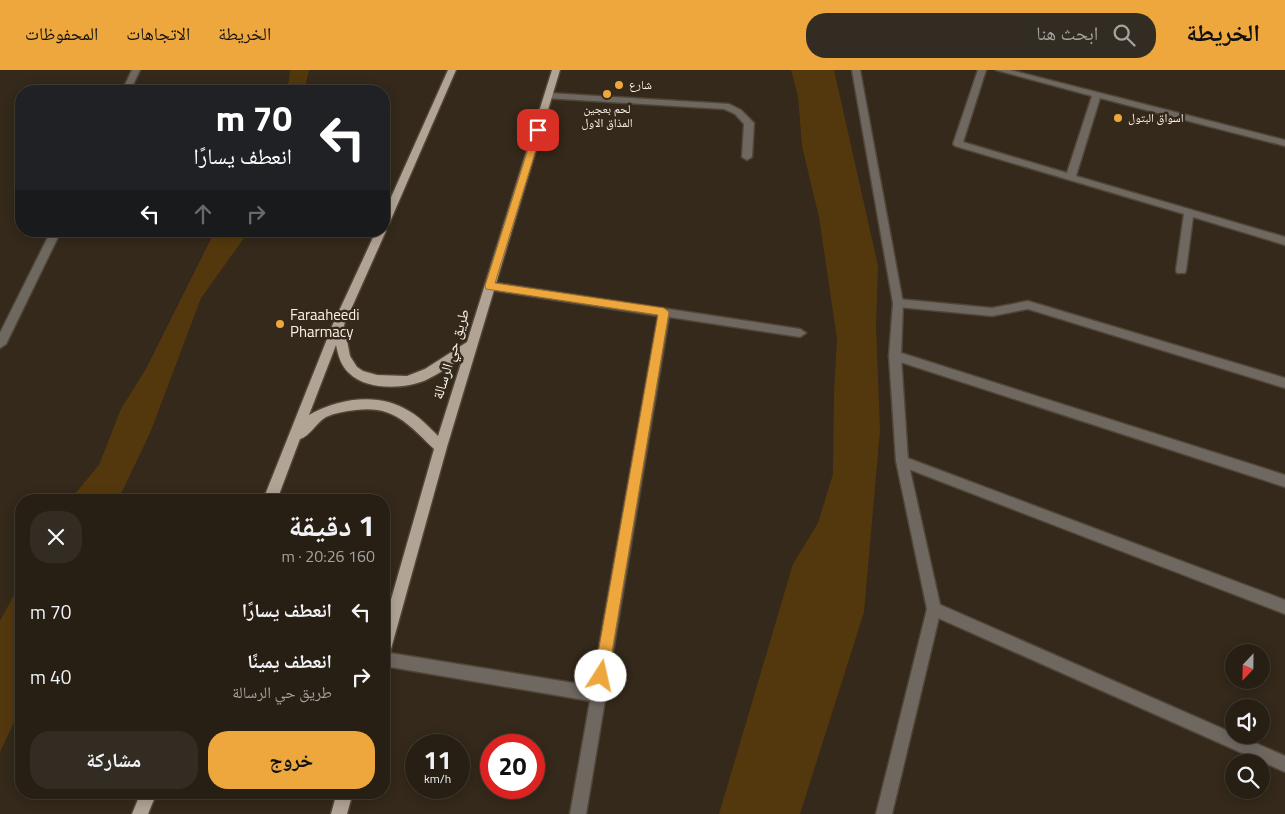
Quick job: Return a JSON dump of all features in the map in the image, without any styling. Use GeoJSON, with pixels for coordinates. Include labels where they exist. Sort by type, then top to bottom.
{"type":"FeatureCollection","features":[{"type":"Feature","properties":{"kind":"main road"},"geometry":{"type":"LineString","coordinates":[[390,210],[452,70]]}},
{"type":"Feature","properties":{"kind":"main road","name":"طريق حي الرسالة"},"geometry":{"type":"LineString","coordinates":[[390,628],[441,447],[556,70]]}},
{"type":"Feature","properties":{"kind":"main road"},"geometry":{"type":"LineString","coordinates":[[272,494],[339,324],[378,237]]}},
{"type":"Feature","properties":{"kind":"main road"},"geometry":{"type":"LineString","coordinates":[[339,324],[344,355],[354,371],[372,380],[400,382],[422,377],[472,345]]}},
{"type":"Feature","properties":{"kind":"main road"},"geometry":{"type":"LineString","coordinates":[[294,440],[313,419],[337,408],[362,404],[386,406],[406,414],[441,447]]}},
{"type":"Feature","properties":{"kind":"main road"},"geometry":{"type":"LineString","coordinates":[[140,814],[146,799]]}},
{"type":"Feature","properties":{"kind":"main road"},"geometry":{"type":"LineString","coordinates":[[339,814],[343,799]]}},
{"type":"Feature","properties":{"kind":"street"},"geometry":{"type":"LineString","coordinates":[[129,85],[136,70]]}},
{"type":"Feature","properties":{"kind":"street"},"geometry":{"type":"LineString","coordinates":[[856,70],[898,303],[895,356],[902,461],[934,609],[884,814]]}},
{"type":"Feature","properties":{"kind":"street"},"geometry":{"type":"LineString","coordinates":[[982,70],[958,144],[1285,240]]}},
{"type":"Feature","properties":{"kind":"street"},"geometry":{"type":"LineString","coordinates":[[1000,70],[1285,143]]}},
{"type":"Feature","properties":{"kind":"street"},"geometry":{"type":"LineString","coordinates":[[1071,177],[1097,95]]}},
{"type":"Feature","properties":{"kind":"street"},"geometry":{"type":"LineString","coordinates":[[548,96],[726,106],[738,112],[749,123],[747,157]]}},
{"type":"Feature","properties":{"kind":"street"},"geometry":{"type":"LineString","coordinates":[[1181,270],[1189,212]]}},
{"type":"Feature","properties":{"kind":"street"},"geometry":{"type":"LineString","coordinates":[[0,344],[53,237]]}},
{"type":"Feature","properties":{"kind":"street"},"geometry":{"type":"LineString","coordinates":[[490,286],[800,333]]}},
{"type":"Feature","properties":{"kind":"street"},"geometry":{"type":"LineString","coordinates":[[898,303],[992,312],[1028,305],[1285,383]]}},
{"type":"Feature","properties":{"kind":"street"},"geometry":{"type":"LineString","coordinates":[[578,814],[664,312]]}},
{"type":"Feature","properties":{"kind":"street"},"geometry":{"type":"LineString","coordinates":[[895,356],[1285,481]]}},
{"type":"Feature","properties":{"kind":"street"},"geometry":{"type":"LineString","coordinates":[[902,461],[1285,607]]}},
{"type":"Feature","properties":{"kind":"street"},"geometry":{"type":"LineString","coordinates":[[934,609],[1285,764]]}},
{"type":"Feature","properties":{"kind":"street"},"geometry":{"type":"LineString","coordinates":[[390,659],[598,695]]}},
{"type":"Feature","properties":{"kind":"shaded area"},"geometry":{"type":"Polygon","coordinates":[[[290,70],[309,70],[305,85],[287,85],[290,70]]]}},
{"type":"Feature","properties":{"kind":"shaded area"},"geometry":{"type":"Polygon","coordinates":[[[791,70],[834,70],[878,266],[876,327],[880,430],[864,612],[800,814],[719,814],[793,564],[818,523],[833,474],[837,339],[819,217],[802,146],[798,96],[791,70]]]}},
{"type":"Feature","properties":{"kind":"shaded area"},"geometry":{"type":"Polygon","coordinates":[[[212,237],[245,237],[201,298],[150,433],[121,494],[75,494],[99,465],[121,409],[146,369],[212,237]]]}},
{"type":"Feature","properties":{"kind":"shaded area"},"geometry":{"type":"Polygon","coordinates":[[[15,593],[15,720],[0,752],[0,621],[15,593]]]}},
{"type":"Feature","properties":{"kind":"place","name":"شارع"},"geometry":{"type":"Point","coordinates":[619,85]}},
{"type":"Feature","properties":{"kind":"place","name":"لحم بعجين المذاق الاول"},"geometry":{"type":"Point","coordinates":[607,94]}},
{"type":"Feature","properties":{"kind":"place","name":"اسواق البتول"},"geometry":{"type":"Point","coordinates":[1118,118]}},
{"type":"Feature","properties":{"kind":"place","name":"Faraaheedi Pharmacy"},"geometry":{"type":"Point","coordinates":[280,324]}},
{"type":"Feature","properties":{"kind":"route"},"geometry":{"type":"LineString","coordinates":[[538,130],[490,286],[664,312],[601,676]]}}]}
